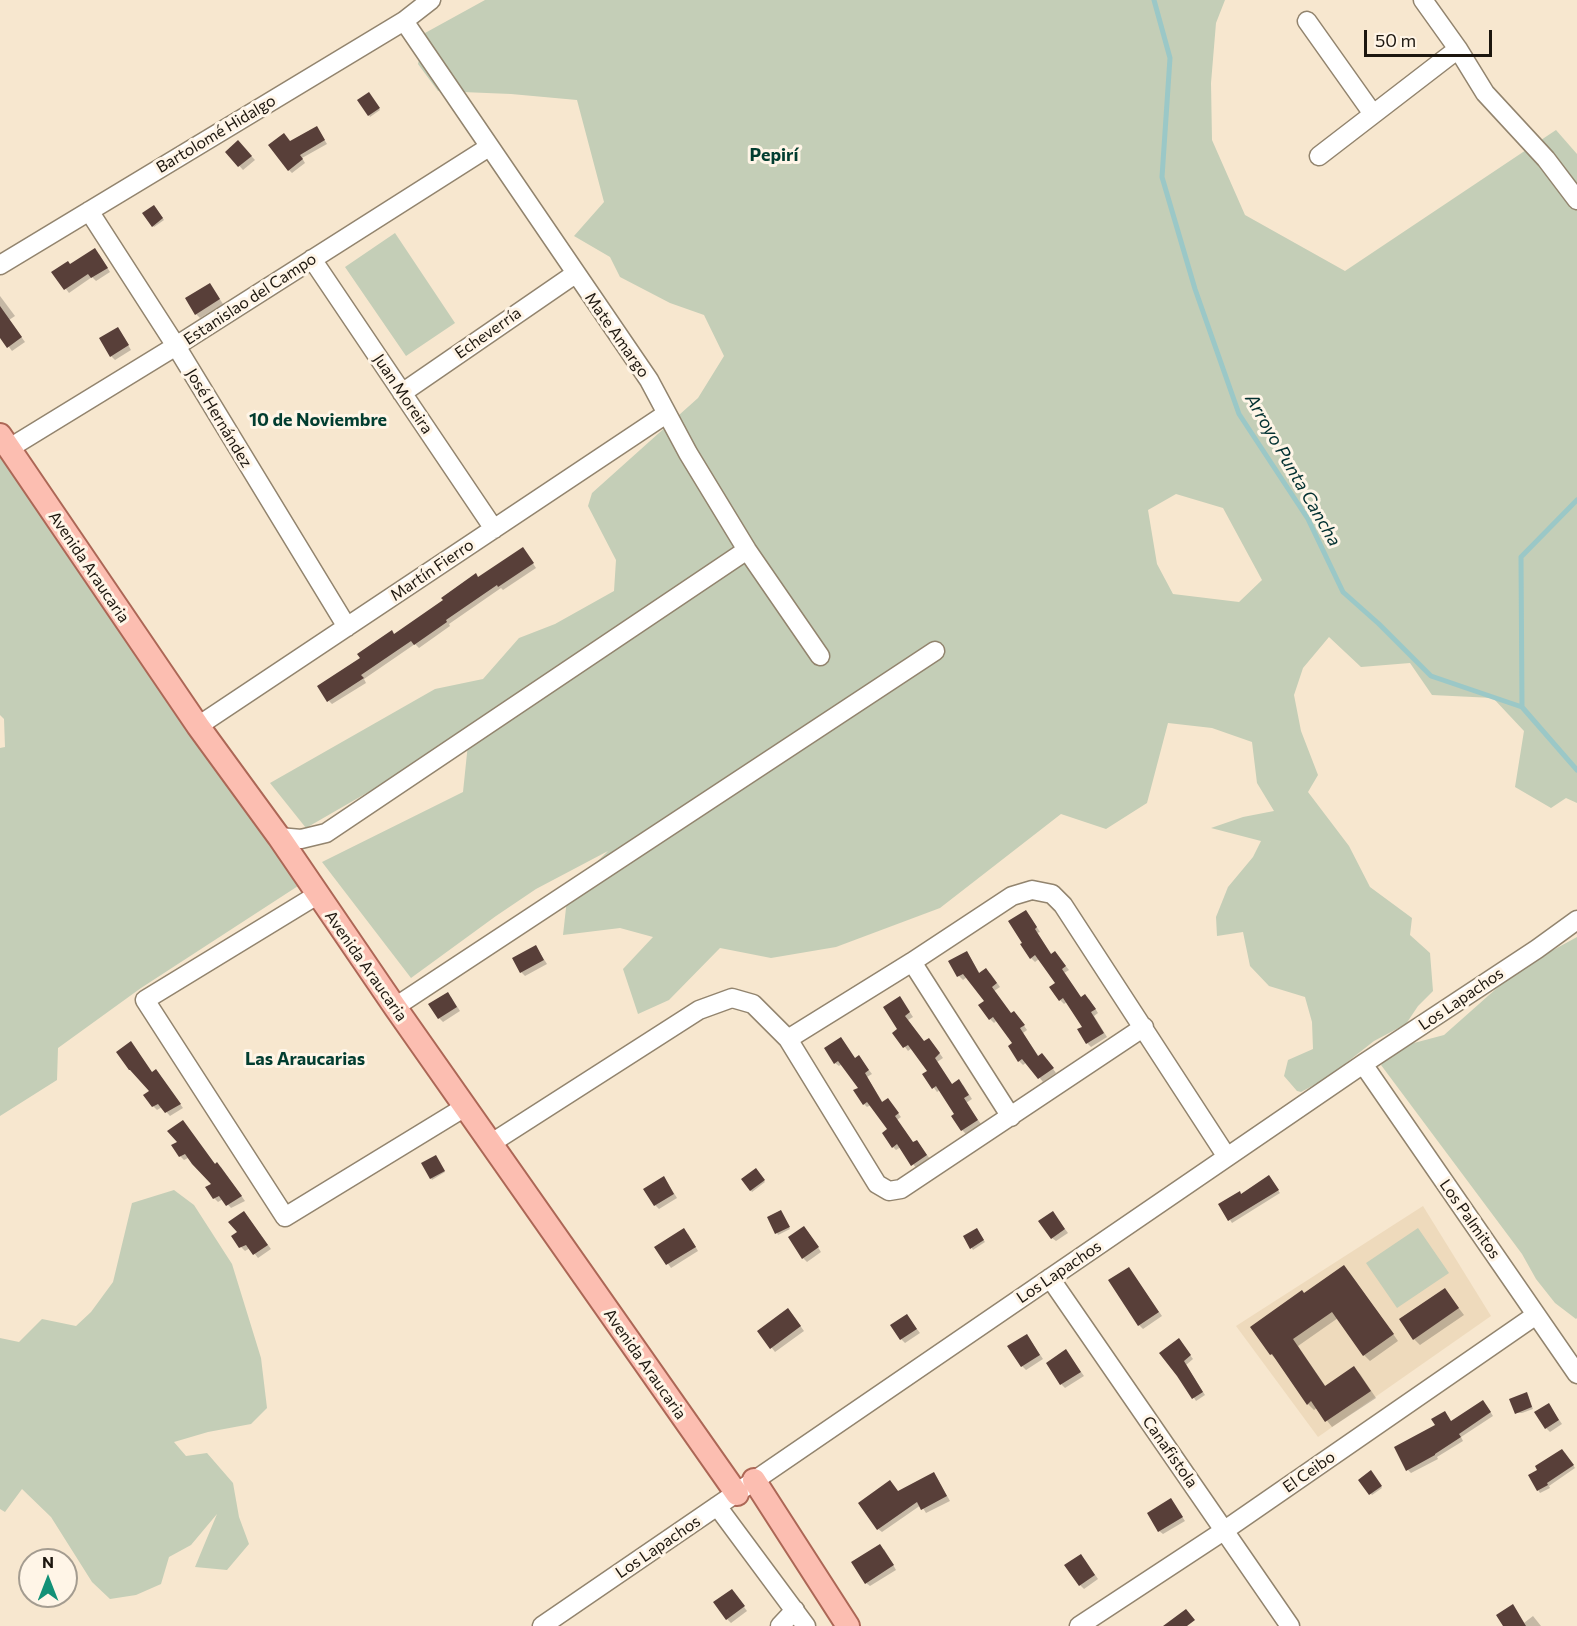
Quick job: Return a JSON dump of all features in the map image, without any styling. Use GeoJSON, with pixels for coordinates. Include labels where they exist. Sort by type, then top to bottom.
{"type":"FeatureCollection","features":[{"type":"Feature","properties":{"kind":"main road","name":"Avenida Araucaria"},"geometry":{"type":"LineString","coordinates":[[4,442],[198,726],[279,837],[317,896],[490,1144],[848,1626]]}},
{"type":"Feature","properties":{"kind":"street","name":"Bartolomé Hidalgo"},"geometry":{"type":"LineString","coordinates":[[0,265],[404,21],[430,0]]}},
{"type":"Feature","properties":{"kind":"street"},"geometry":{"type":"LineString","coordinates":[[1423,0],[1458,49],[1485,93],[1546,159],[1577,201]]}},
{"type":"Feature","properties":{"kind":"street","name":"Mate Amargo"},"geometry":{"type":"LineString","coordinates":[[404,21],[649,380],[666,414],[747,550],[820,656]]}},
{"type":"Feature","properties":{"kind":"street"},"geometry":{"type":"LineString","coordinates":[[1307,21],[1373,114]]}},
{"type":"Feature","properties":{"kind":"street"},"geometry":{"type":"LineString","coordinates":[[1319,156],[1458,49]]}},
{"type":"Feature","properties":{"kind":"street","name":"Estanislao del Campo"},"geometry":{"type":"LineString","coordinates":[[4,442],[176,346],[489,147]]}},
{"type":"Feature","properties":{"kind":"street","name":"José Hernández"},"geometry":{"type":"LineString","coordinates":[[88,211],[176,346],[347,627]]}},
{"type":"Feature","properties":{"kind":"street","name":"Juan Moreira"},"geometry":{"type":"LineString","coordinates":[[312,259],[494,529]]}},
{"type":"Feature","properties":{"kind":"street","name":"Echeverría"},"geometry":{"type":"LineString","coordinates":[[402,393],[575,274]]}},
{"type":"Feature","properties":{"kind":"street","name":"Martín Fierro"},"geometry":{"type":"LineString","coordinates":[[198,726],[666,414]]}},
{"type":"Feature","properties":{"kind":"street"},"geometry":{"type":"LineString","coordinates":[[279,837],[301,839],[326,833],[747,550]]}},
{"type":"Feature","properties":{"kind":"street"},"geometry":{"type":"LineString","coordinates":[[395,1007],[935,651]]}},
{"type":"Feature","properties":{"kind":"street"},"geometry":{"type":"LineString","coordinates":[[788,1038],[912,962],[1012,896],[1032,890],[1052,894],[1064,905],[1227,1157]]}},
{"type":"Feature","properties":{"kind":"street"},"geometry":{"type":"LineString","coordinates":[[317,896],[145,1000],[285,1217],[465,1107]]}},
{"type":"Feature","properties":{"kind":"street","name":"Los Lapachos"},"geometry":{"type":"LineString","coordinates":[[542,1626],[1577,920]]}},
{"type":"Feature","properties":{"kind":"street"},"geometry":{"type":"LineString","coordinates":[[912,962],[1011,1117]]}},
{"type":"Feature","properties":{"kind":"street"},"geometry":{"type":"LineString","coordinates":[[490,1144],[699,1010],[732,998],[753,1004],[788,1038],[877,1184],[889,1191],[901,1189],[1144,1027]]}},
{"type":"Feature","properties":{"kind":"street","name":"Los Palmitos"},"geometry":{"type":"LineString","coordinates":[[1363,1064],[1577,1374]]}},
{"type":"Feature","properties":{"kind":"street","name":"Canafistola"},"geometry":{"type":"LineString","coordinates":[[1050,1278],[1290,1626]]}},
{"type":"Feature","properties":{"kind":"street","name":"El Ceibo"},"geometry":{"type":"LineString","coordinates":[[1079,1626],[1225,1530],[1536,1315]]}},
{"type":"Feature","properties":{"kind":"street"},"geometry":{"type":"LineString","coordinates":[[717,1506],[806,1626]]}},
{"type":"Feature","properties":{"kind":"street"},"geometry":{"type":"LineString","coordinates":[[780,1626],[795,1610]]}},
{"type":"Feature","properties":{"kind":"shaded area"},"geometry":{"type":"Polygon","coordinates":[[[1423,1206],[1491,1316],[1318,1437],[1236,1326],[1423,1206]]]}},
{"type":"Feature","properties":{"kind":"green space"},"geometry":{"type":"Polygon","coordinates":[[[485,0],[1225,0],[1216,23],[1211,83],[1212,140],[1245,215],[1345,271],[1556,130],[1577,154],[1577,803],[1566,798],[1551,808],[1515,787],[1524,731],[1493,698],[1432,695],[1410,663],[1361,667],[1329,637],[1303,668],[1294,695],[1301,731],[1318,775],[1308,792],[1349,846],[1370,887],[1412,918],[1410,935],[1430,953],[1433,991],[1418,1006],[1406,1024],[1374,1041],[1327,1078],[1301,1092],[1297,1091],[1284,1076],[1288,1060],[1313,1049],[1312,1022],[1305,997],[1269,986],[1250,966],[1243,932],[1217,936],[1216,917],[1228,887],[1253,857],[1261,841],[1211,828],[1243,817],[1274,811],[1257,783],[1252,742],[1212,728],[1168,723],[1147,803],[1106,829],[1061,814],[940,908],[836,947],[771,958],[720,948],[669,1000],[638,1014],[623,969],[653,937],[620,928],[563,935],[568,890],[608,851],[536,889],[411,978],[322,862],[463,792],[469,734],[306,828],[270,783],[435,689],[483,679],[519,638],[555,624],[614,591],[616,560],[588,506],[592,493],[698,398],[724,356],[704,315],[670,303],[620,277],[610,257],[574,236],[604,202],[577,100],[438,91],[418,64],[425,33],[485,0]],[[1176,494],[1148,510],[1157,564],[1173,594],[1239,602],[1262,580],[1223,508],[1176,494]]]}},
{"type":"Feature","properties":{"kind":"green space"},"geometry":{"type":"Polygon","coordinates":[[[395,233],[455,323],[406,356],[345,267],[395,233]]]}},
{"type":"Feature","properties":{"kind":"green space"},"geometry":{"type":"Polygon","coordinates":[[[0,453],[198,726],[298,886],[141,988],[58,1048],[57,1080],[0,1116],[0,748],[5,747],[4,719],[0,715],[0,453]]]}},
{"type":"Feature","properties":{"kind":"green space"},"geometry":{"type":"Polygon","coordinates":[[[1577,937],[1576,1319],[1555,1303],[1536,1279],[1522,1254],[1381,1065],[1395,1048],[1444,1035],[1524,966],[1577,937]]]}},
{"type":"Feature","properties":{"kind":"green space"},"geometry":{"type":"Polygon","coordinates":[[[174,1190],[194,1205],[232,1264],[261,1358],[267,1408],[251,1424],[208,1432],[174,1442],[186,1456],[207,1453],[233,1483],[239,1517],[249,1544],[227,1570],[195,1567],[217,1514],[191,1545],[169,1557],[161,1584],[136,1595],[110,1599],[92,1582],[78,1560],[78,1548],[71,1548],[51,1517],[22,1489],[5,1512],[0,1509],[0,1338],[19,1342],[42,1319],[76,1326],[91,1312],[113,1282],[132,1203],[174,1190]]]}},
{"type":"Feature","properties":{"kind":"green space"},"geometry":{"type":"Polygon","coordinates":[[[1418,1228],[1449,1273],[1397,1308],[1366,1263],[1418,1228]]]}},
{"type":"Feature","properties":{"kind":"building"},"geometry":{"type":"Polygon","coordinates":[[[369,92],[380,108],[368,116],[357,100],[369,92]]]}},
{"type":"Feature","properties":{"kind":"building"},"geometry":{"type":"Polygon","coordinates":[[[317,126],[325,140],[300,155],[303,159],[288,171],[268,145],[284,133],[290,141],[317,126]]]}},
{"type":"Feature","properties":{"kind":"building"},"geometry":{"type":"Polygon","coordinates":[[[238,140],[252,156],[238,167],[225,152],[238,140]]]}},
{"type":"Feature","properties":{"kind":"building"},"geometry":{"type":"Polygon","coordinates":[[[154,205],[163,218],[152,227],[142,213],[154,205]]]}},
{"type":"Feature","properties":{"kind":"building"},"geometry":{"type":"Polygon","coordinates":[[[95,248],[108,268],[91,278],[88,274],[64,290],[51,272],[68,261],[70,264],[95,248]]]}},
{"type":"Feature","properties":{"kind":"building"},"geometry":{"type":"Polygon","coordinates":[[[210,283],[220,299],[195,315],[185,298],[210,283]]]}},
{"type":"Feature","properties":{"kind":"building"},"geometry":{"type":"Polygon","coordinates":[[[0,306],[22,337],[7,348],[0,338],[0,306]]]}},
{"type":"Feature","properties":{"kind":"building"},"geometry":{"type":"Polygon","coordinates":[[[118,327],[129,345],[110,357],[99,338],[118,327]]]}},
{"type":"Feature","properties":{"kind":"building"},"geometry":{"type":"Polygon","coordinates":[[[523,547],[534,563],[498,587],[497,585],[414,645],[411,641],[361,675],[364,678],[327,702],[317,686],[360,658],[357,654],[392,630],[394,634],[443,600],[441,598],[476,573],[478,577],[523,547]]]}},
{"type":"Feature","properties":{"kind":"building"},"geometry":{"type":"Polygon","coordinates":[[[1026,910],[1051,954],[1055,951],[1066,966],[1062,969],[1081,997],[1085,994],[1096,1009],[1091,1012],[1104,1033],[1086,1044],[1077,1029],[1082,1027],[1063,998],[1059,1001],[1049,987],[1055,983],[1035,955],[1030,959],[1008,921],[1026,910]]]}},
{"type":"Feature","properties":{"kind":"building"},"geometry":{"type":"Polygon","coordinates":[[[536,945],[544,960],[520,973],[512,958],[536,945]]]}},
{"type":"Feature","properties":{"kind":"building"},"geometry":{"type":"Polygon","coordinates":[[[967,951],[979,973],[986,968],[997,983],[992,987],[1011,1013],[1014,1011],[1025,1025],[1020,1028],[1038,1056],[1042,1053],[1054,1068],[1038,1079],[1022,1059],[1018,1062],[1008,1046],[1012,1043],[993,1017],[989,1020],[978,1005],[984,1001],[963,974],[957,977],[948,961],[967,951]]]}},
{"type":"Feature","properties":{"kind":"building"},"geometry":{"type":"Polygon","coordinates":[[[448,992],[457,1007],[438,1019],[428,1004],[448,992]]]}},
{"type":"Feature","properties":{"kind":"building"},"geometry":{"type":"Polygon","coordinates":[[[900,996],[910,1012],[905,1016],[924,1041],[929,1038],[940,1053],[935,1058],[952,1084],[959,1079],[969,1095],[964,1098],[978,1120],[961,1131],[951,1116],[954,1114],[936,1086],[932,1089],[922,1074],[927,1071],[908,1045],[903,1048],[892,1033],[897,1029],[883,1007],[900,996]]]}},
{"type":"Feature","properties":{"kind":"building"},"geometry":{"type":"Polygon","coordinates":[[[841,1037],[855,1058],[859,1055],[869,1070],[865,1073],[882,1102],[888,1098],[899,1113],[895,1116],[913,1142],[917,1140],[927,1155],[911,1166],[897,1144],[892,1148],[882,1133],[887,1129],[867,1102],[863,1105],[853,1090],[858,1088],[838,1061],[834,1064],[824,1048],[841,1037]]]}},
{"type":"Feature","properties":{"kind":"building"},"geometry":{"type":"Polygon","coordinates":[[[131,1041],[152,1072],[156,1069],[181,1104],[165,1113],[158,1104],[152,1107],[143,1095],[149,1091],[116,1052],[131,1041]]]}},
{"type":"Feature","properties":{"kind":"building"},"geometry":{"type":"Polygon","coordinates":[[[183,1120],[242,1196],[226,1206],[219,1196],[213,1199],[205,1187],[211,1184],[185,1154],[179,1157],[171,1145],[177,1142],[167,1131],[183,1120]]]}},
{"type":"Feature","properties":{"kind":"building"},"geometry":{"type":"Polygon","coordinates":[[[436,1155],[445,1171],[430,1179],[421,1163],[436,1155]]]}},
{"type":"Feature","properties":{"kind":"building"},"geometry":{"type":"Polygon","coordinates":[[[756,1168],[765,1180],[750,1191],[741,1179],[756,1168]]]}},
{"type":"Feature","properties":{"kind":"building"},"geometry":{"type":"Polygon","coordinates":[[[1269,1175],[1279,1190],[1228,1221],[1218,1204],[1240,1191],[1241,1194],[1269,1175]]]}},
{"type":"Feature","properties":{"kind":"building"},"geometry":{"type":"Polygon","coordinates":[[[664,1176],[674,1194],[654,1206],[643,1189],[664,1176]]]}},
{"type":"Feature","properties":{"kind":"building"},"geometry":{"type":"Polygon","coordinates":[[[781,1210],[790,1227],[775,1234],[767,1217],[781,1210]]]}},
{"type":"Feature","properties":{"kind":"building"},"geometry":{"type":"Polygon","coordinates":[[[244,1211],[268,1245],[253,1255],[246,1245],[239,1248],[231,1236],[237,1232],[228,1222],[244,1211]]]}},
{"type":"Feature","properties":{"kind":"building"},"geometry":{"type":"Polygon","coordinates":[[[1053,1211],[1065,1229],[1051,1239],[1038,1221],[1053,1211]]]}},
{"type":"Feature","properties":{"kind":"building"},"geometry":{"type":"Polygon","coordinates":[[[804,1226],[819,1247],[802,1259],[788,1237],[804,1226]]]}},
{"type":"Feature","properties":{"kind":"building"},"geometry":{"type":"Polygon","coordinates":[[[684,1228],[696,1247],[666,1265],[654,1247],[684,1228]]]}},
{"type":"Feature","properties":{"kind":"building"},"geometry":{"type":"Polygon","coordinates":[[[977,1228],[984,1240],[970,1249],[963,1236],[977,1228]]]}},
{"type":"Feature","properties":{"kind":"building"},"geometry":{"type":"Polygon","coordinates":[[[1344,1265],[1394,1334],[1363,1356],[1332,1312],[1293,1339],[1325,1386],[1354,1366],[1371,1391],[1325,1422],[1311,1401],[1307,1405],[1272,1354],[1270,1355],[1250,1327],[1302,1290],[1304,1293],[1344,1265]]]}},
{"type":"Feature","properties":{"kind":"building"},"geometry":{"type":"Polygon","coordinates":[[[1129,1267],[1159,1312],[1138,1326],[1108,1280],[1129,1267]]]}},
{"type":"Feature","properties":{"kind":"building"},"geometry":{"type":"Polygon","coordinates":[[[1445,1288],[1459,1308],[1413,1340],[1399,1319],[1445,1288]]]}},
{"type":"Feature","properties":{"kind":"building"},"geometry":{"type":"Polygon","coordinates":[[[788,1308],[801,1326],[770,1349],[757,1331],[788,1308]]]}},
{"type":"Feature","properties":{"kind":"building"},"geometry":{"type":"Polygon","coordinates":[[[907,1314],[917,1329],[900,1340],[890,1325],[907,1314]]]}},
{"type":"Feature","properties":{"kind":"building"},"geometry":{"type":"Polygon","coordinates":[[[1027,1334],[1040,1355],[1021,1367],[1007,1346],[1027,1334]]]}},
{"type":"Feature","properties":{"kind":"building"},"geometry":{"type":"Polygon","coordinates":[[[1179,1338],[1191,1355],[1184,1361],[1203,1392],[1192,1399],[1159,1353],[1179,1338]]]}},
{"type":"Feature","properties":{"kind":"building"},"geometry":{"type":"Polygon","coordinates":[[[1066,1349],[1081,1372],[1060,1385],[1046,1363],[1066,1349]]]}},
{"type":"Feature","properties":{"kind":"building"},"geometry":{"type":"Polygon","coordinates":[[[1527,1392],[1532,1407],[1515,1414],[1509,1399],[1527,1392]]]}},
{"type":"Feature","properties":{"kind":"building"},"geometry":{"type":"Polygon","coordinates":[[[1483,1400],[1491,1412],[1459,1434],[1461,1437],[1406,1471],[1394,1447],[1435,1425],[1431,1419],[1445,1411],[1451,1421],[1483,1400]]]}},
{"type":"Feature","properties":{"kind":"building"},"geometry":{"type":"Polygon","coordinates":[[[1549,1403],[1559,1420],[1545,1429],[1534,1412],[1549,1403]]]}},
{"type":"Feature","properties":{"kind":"building"},"geometry":{"type":"Polygon","coordinates":[[[1562,1449],[1574,1465],[1537,1491],[1528,1475],[1537,1470],[1535,1466],[1562,1449]]]}},
{"type":"Feature","properties":{"kind":"building"},"geometry":{"type":"Polygon","coordinates":[[[1371,1470],[1382,1486],[1369,1495],[1358,1480],[1371,1470]]]}},
{"type":"Feature","properties":{"kind":"building"},"geometry":{"type":"Polygon","coordinates":[[[934,1472],[947,1496],[921,1510],[917,1502],[877,1530],[858,1503],[890,1480],[898,1491],[934,1472]]]}},
{"type":"Feature","properties":{"kind":"building"},"geometry":{"type":"Polygon","coordinates":[[[1171,1498],[1183,1517],[1158,1532],[1147,1513],[1171,1498]]]}},
{"type":"Feature","properties":{"kind":"building"},"geometry":{"type":"Polygon","coordinates":[[[880,1544],[894,1565],[865,1584],[851,1562],[880,1544]]]}},
{"type":"Feature","properties":{"kind":"building"},"geometry":{"type":"Polygon","coordinates":[[[1081,1554],[1095,1575],[1079,1586],[1064,1565],[1081,1554]]]}},
{"type":"Feature","properties":{"kind":"building"},"geometry":{"type":"Polygon","coordinates":[[[732,1589],[745,1606],[726,1620],[713,1602],[732,1589]]]}},
{"type":"Feature","properties":{"kind":"building"},"geometry":{"type":"Polygon","coordinates":[[[1513,1604],[1526,1626],[1503,1626],[1496,1615],[1513,1604]]]}},
{"type":"Feature","properties":{"kind":"building"},"geometry":{"type":"Polygon","coordinates":[[[1186,1609],[1195,1620],[1187,1626],[1163,1626],[1186,1609]]]}},
{"type":"Feature","properties":{"kind":"waterway","name":"Arroyo Punta Cancha"},"geometry":{"type":"LineString","coordinates":[[1154,0],[1170,58],[1162,177],[1195,289],[1239,414],[1308,519],[1343,592],[1431,676],[1522,707],[1577,770]]}},
{"type":"Feature","properties":{"kind":"waterway"},"geometry":{"type":"LineString","coordinates":[[1522,707],[1521,557],[1577,500]]}},
{"type":"Feature","properties":{"kind":"district","name":"Pepirí"},"geometry":{"type":"Point","coordinates":[774,155]}},
{"type":"Feature","properties":{"kind":"district","name":"10 de Noviembre"},"geometry":{"type":"Point","coordinates":[318,420]}},
{"type":"Feature","properties":{"kind":"district","name":"Las Araucarias"},"geometry":{"type":"Point","coordinates":[305,1059]}}]}
